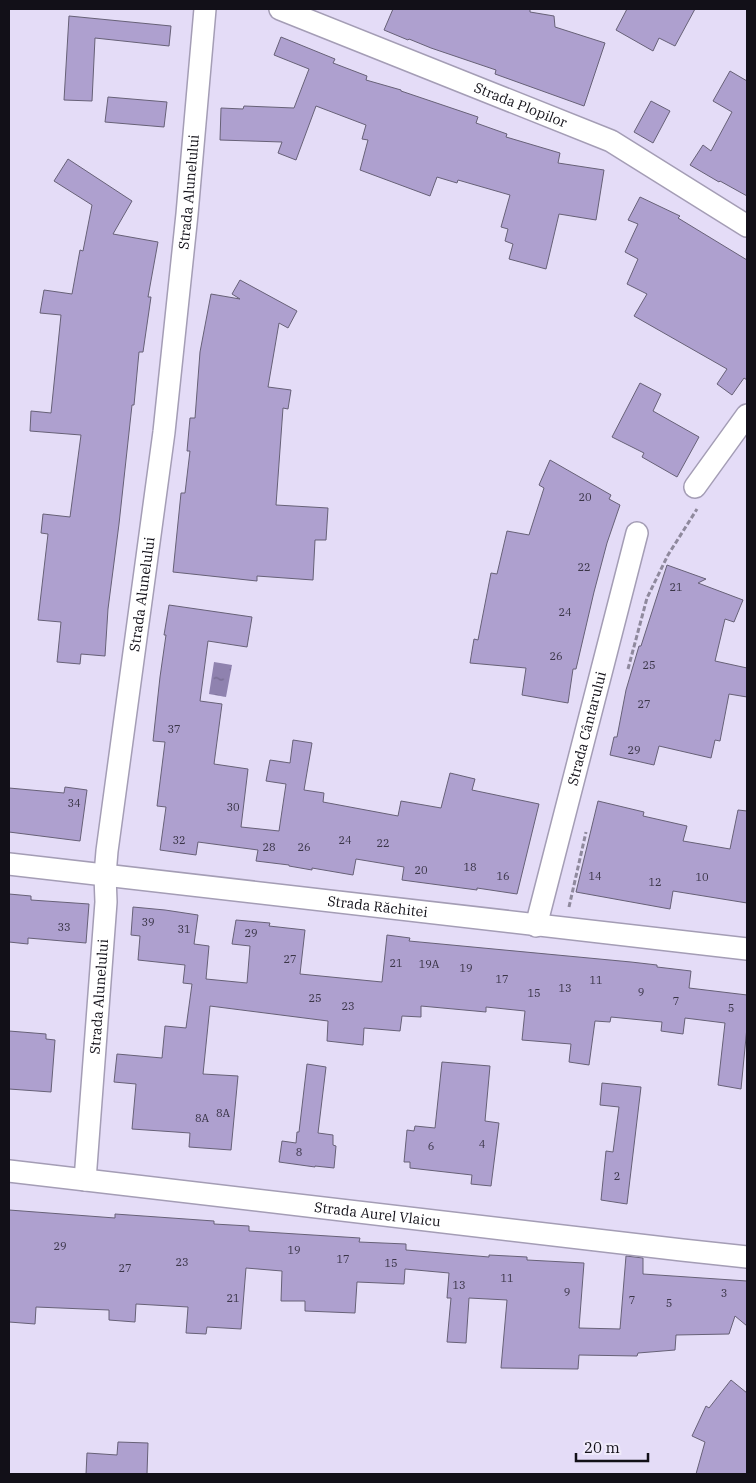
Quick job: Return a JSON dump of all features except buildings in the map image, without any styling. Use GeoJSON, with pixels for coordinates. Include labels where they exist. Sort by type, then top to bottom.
{"type":"FeatureCollection","features":[{"type":"Feature","properties":{"kind":"street","name":"Strada Alunelului"},"geometry":{"type":"LineString","coordinates":[[85,1180],[106,902],[105,876],[107,851],[164,432],[187,214],[205,9]]}},
{"type":"Feature","properties":{"kind":"street","name":"Strada Plopilor"},"geometry":{"type":"LineString","coordinates":[[280,9],[611,142],[747,226]]}},
{"type":"Feature","properties":{"kind":"street"},"geometry":{"type":"LineString","coordinates":[[698,495],[747,415]]}},
{"type":"Feature","properties":{"kind":"street","name":"Strada Cântarului"},"geometry":{"type":"LineString","coordinates":[[536,926],[637,533]]}},
{"type":"Feature","properties":{"kind":"street","name":"Strada Răchitei"},"geometry":{"type":"LineString","coordinates":[[9,864],[747,949]]}},
{"type":"Feature","properties":{"kind":"street","name":"Strada Aurel Vlaicu"},"geometry":{"type":"LineString","coordinates":[[9,1171],[747,1257]]}},
{"type":"Feature","properties":{"kind":"path"},"geometry":{"type":"LineString","coordinates":[[627,673],[647,598],[698,495]]}},
{"type":"Feature","properties":{"kind":"path"},"geometry":{"type":"LineString","coordinates":[[565,929],[586,832]]}},
{"type":"Feature","properties":{"kind":"water"},"geometry":{"type":"Polygon","coordinates":[[[214,662],[232,665],[226,697],[209,694],[214,662]]]}}]}
